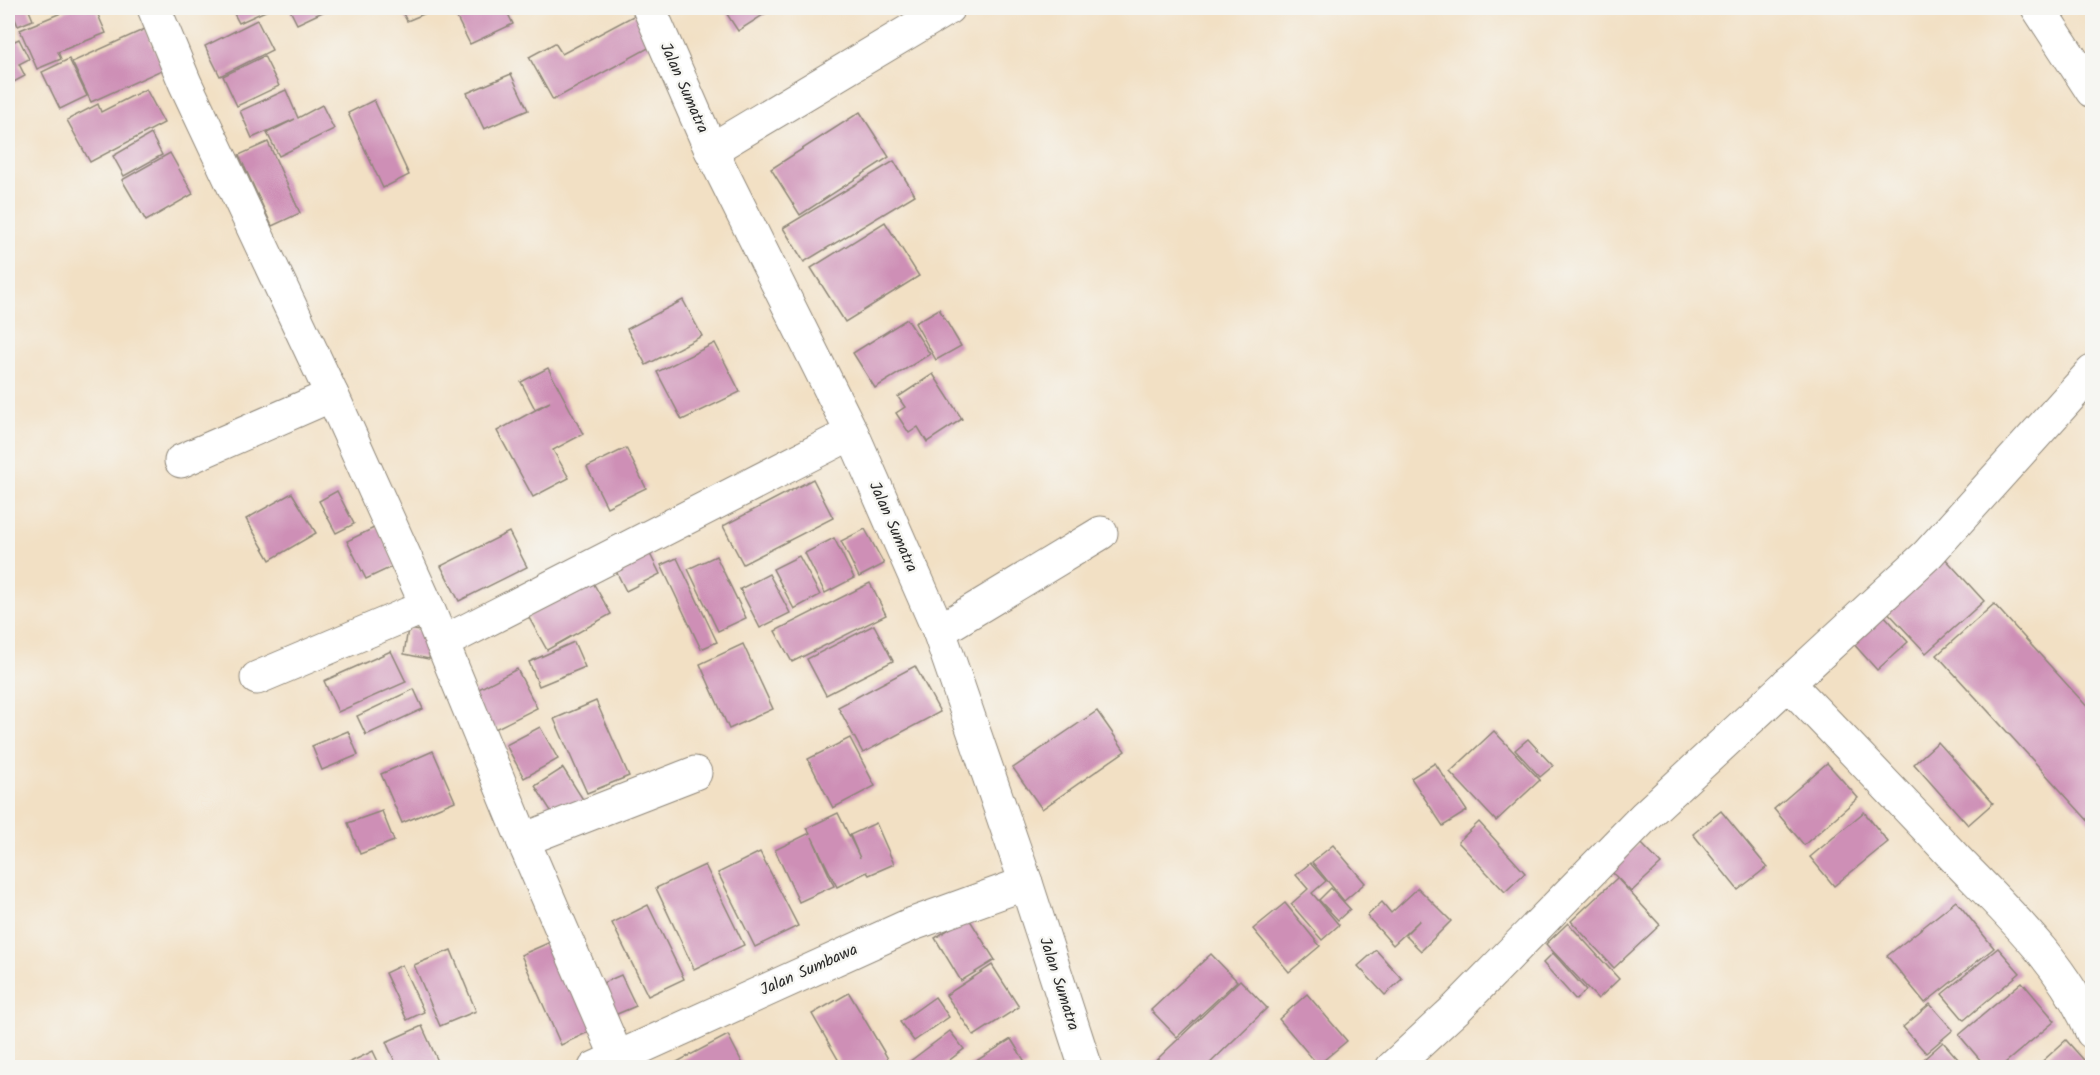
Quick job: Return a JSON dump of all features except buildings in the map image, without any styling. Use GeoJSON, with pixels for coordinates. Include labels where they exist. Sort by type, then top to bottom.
{"type":"FeatureCollection","features":[{"type":"Feature","properties":{"kind":"street"},"geometry":{"type":"LineString","coordinates":[[154,8],[185,83],[332,394],[427,606],[523,840],[606,1063]]}},
{"type":"Feature","properties":{"kind":"street","name":"Jalan Sumatra"},"geometry":{"type":"LineString","coordinates":[[649,8],[711,150],[852,433],[939,632],[1026,883],[1086,1068]]}},
{"type":"Feature","properties":{"kind":"street"},"geometry":{"type":"LineString","coordinates":[[711,150],[948,8]]}},
{"type":"Feature","properties":{"kind":"street"},"geometry":{"type":"LineString","coordinates":[[2038,8],[2092,91]]}},
{"type":"Feature","properties":{"kind":"street"},"geometry":{"type":"LineString","coordinates":[[1392,1068],[1458,1007],[1645,816],[1928,554],[2092,372]]}},
{"type":"Feature","properties":{"kind":"street"},"geometry":{"type":"LineString","coordinates":[[181,461],[332,394]]}},
{"type":"Feature","properties":{"kind":"street"},"geometry":{"type":"LineString","coordinates":[[442,643],[852,433]]}},
{"type":"Feature","properties":{"kind":"street"},"geometry":{"type":"LineString","coordinates":[[939,632],[1101,533]]}},
{"type":"Feature","properties":{"kind":"street"},"geometry":{"type":"LineString","coordinates":[[257,678],[427,606]]}},
{"type":"Feature","properties":{"kind":"street"},"geometry":{"type":"LineString","coordinates":[[1788,683],[2013,918],[2074,995],[2092,1032]]}},
{"type":"Feature","properties":{"kind":"street"},"geometry":{"type":"LineString","coordinates":[[523,840],[695,773]]}},
{"type":"Feature","properties":{"kind":"street","name":"Jalan Sumbawa"},"geometry":{"type":"LineString","coordinates":[[606,1063],[910,925],[1026,883]]}}]}
